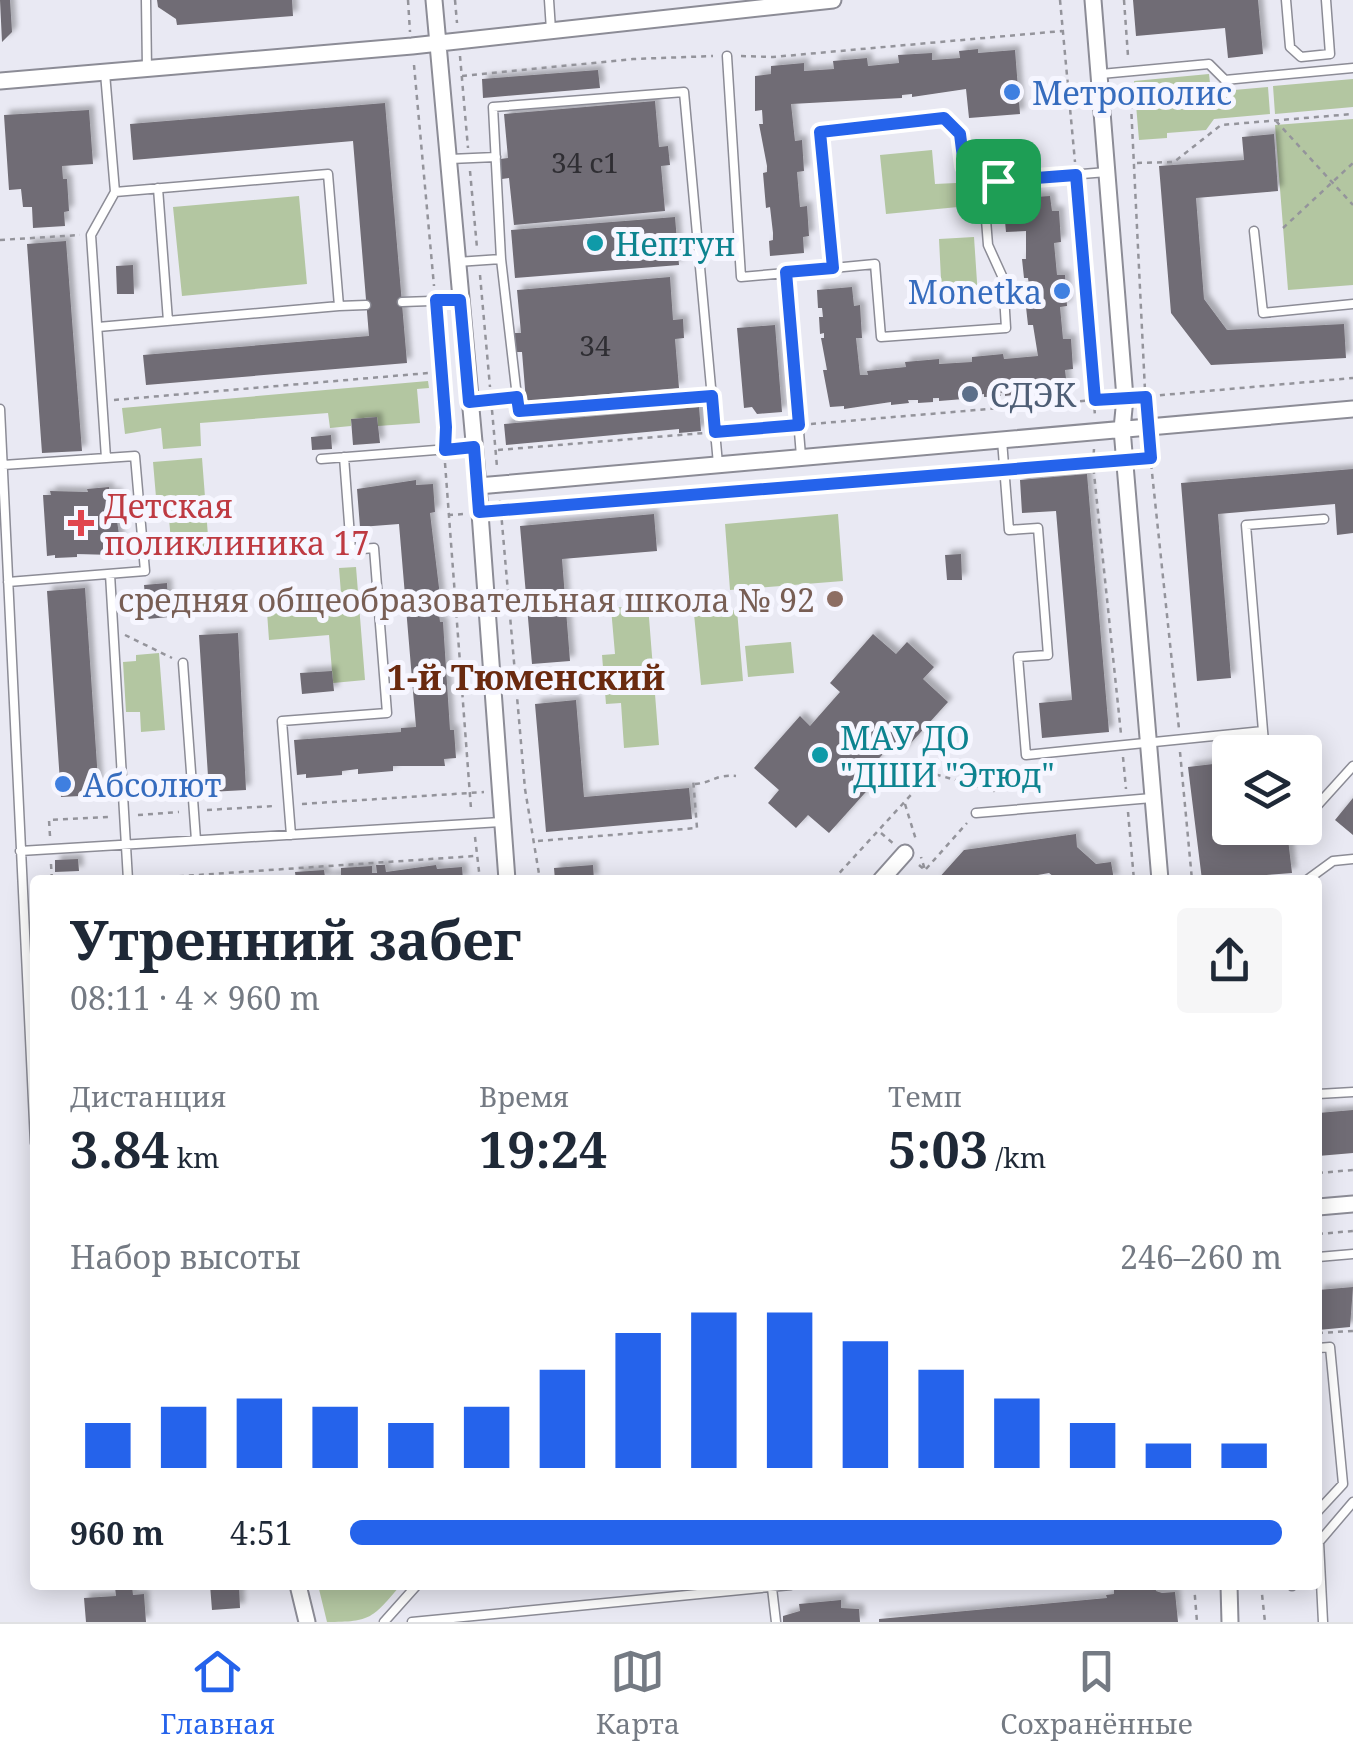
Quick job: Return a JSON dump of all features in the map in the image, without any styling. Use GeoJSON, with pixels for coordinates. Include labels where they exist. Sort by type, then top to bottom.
{"type":"FeatureCollection","features":[{"type":"Feature","properties":{"kind":"street"},"geometry":{"type":"LineString","coordinates":[[434,0],[478,486],[507,875]]}},
{"type":"Feature","properties":{"kind":"street"},"geometry":{"type":"LineString","coordinates":[[0,81],[412,46],[833,0]]}},
{"type":"Feature","properties":{"kind":"street"},"geometry":{"type":"LineString","coordinates":[[1093,0],[1125,398],[1124,461],[1160,875]]}},
{"type":"Feature","properties":{"kind":"street"},"geometry":{"type":"LineString","coordinates":[[478,486],[1353,409]]}},
{"type":"Feature","properties":{"kind":"street"},"geometry":{"type":"LineString","coordinates":[[885,875],[904,853]]}},
{"type":"Feature","properties":{"kind":"street"},"geometry":{"type":"LineString","coordinates":[[1322,1207],[1353,1204]]}},
{"type":"Feature","properties":{"kind":"street"},"geometry":{"type":"LineString","coordinates":[[299,1590],[307,1622]]}},
{"type":"Feature","properties":{"kind":"street"},"geometry":{"type":"LineString","coordinates":[[1229,1590],[1230,1622]]}},
{"type":"Feature","properties":{"kind":"lane"},"geometry":{"type":"LineString","coordinates":[[146,0],[147,69]]}},
{"type":"Feature","properties":{"kind":"lane"},"geometry":{"type":"LineString","coordinates":[[549,0],[551,30]]}},
{"type":"Feature","properties":{"kind":"lane"},"geometry":{"type":"LineString","coordinates":[[1286,0],[1292,52],[1301,57],[1330,54]]}},
{"type":"Feature","properties":{"kind":"lane"},"geometry":{"type":"LineString","coordinates":[[1326,0],[1332,70]]}},
{"type":"Feature","properties":{"kind":"lane"},"geometry":{"type":"LineString","coordinates":[[727,56],[740,277],[875,264],[881,337],[1006,328],[1003,278],[988,246],[983,182]]}},
{"type":"Feature","properties":{"kind":"lane"},"geometry":{"type":"LineString","coordinates":[[1099,74],[1210,64],[1225,80],[1353,68]]}},
{"type":"Feature","properties":{"kind":"lane"},"geometry":{"type":"LineString","coordinates":[[104,72],[115,192],[92,234],[106,458]]}},
{"type":"Feature","properties":{"kind":"lane"},"geometry":{"type":"LineString","coordinates":[[712,396],[519,411],[501,259],[493,107],[684,92],[712,396],[718,464]]}},
{"type":"Feature","properties":{"kind":"lane"},"geometry":{"type":"LineString","coordinates":[[833,268],[820,132],[944,118],[960,134],[964,166],[983,182],[1108,172]]}},
{"type":"Feature","properties":{"kind":"lane"},"geometry":{"type":"LineString","coordinates":[[448,159],[496,156]]}},
{"type":"Feature","properties":{"kind":"lane"},"geometry":{"type":"LineString","coordinates":[[115,192],[328,174],[339,306]]}},
{"type":"Feature","properties":{"kind":"lane"},"geometry":{"type":"LineString","coordinates":[[158,188],[168,321]]}},
{"type":"Feature","properties":{"kind":"lane"},"geometry":{"type":"LineString","coordinates":[[1254,231],[1263,313],[1353,304]]}},
{"type":"Feature","properties":{"kind":"lane"},"geometry":{"type":"LineString","coordinates":[[456,262],[501,259]]}},
{"type":"Feature","properties":{"kind":"lane"},"geometry":{"type":"LineString","coordinates":[[786,272],[802,457]]}},
{"type":"Feature","properties":{"kind":"lane"},"geometry":{"type":"LineString","coordinates":[[402,302],[460,300]]}},
{"type":"Feature","properties":{"kind":"lane"},"geometry":{"type":"LineString","coordinates":[[98,327],[366,305]]}},
{"type":"Feature","properties":{"kind":"lane"},"geometry":{"type":"LineString","coordinates":[[469,402],[517,397]]}},
{"type":"Feature","properties":{"kind":"lane"},"geometry":{"type":"LineString","coordinates":[[0,409],[30,1036]]}},
{"type":"Feature","properties":{"kind":"lane"},"geometry":{"type":"LineString","coordinates":[[1002,440],[1009,530],[1038,528],[1048,655],[1018,657],[1026,755],[1263,731]]}},
{"type":"Feature","properties":{"kind":"lane"},"geometry":{"type":"LineString","coordinates":[[320,459],[474,447]]}},
{"type":"Feature","properties":{"kind":"lane"},"geometry":{"type":"LineString","coordinates":[[3,465],[135,456],[144,572],[8,582]]}},
{"type":"Feature","properties":{"kind":"lane"},"geometry":{"type":"LineString","coordinates":[[291,835],[282,721],[387,713],[374,548],[352,550],[344,457]]}},
{"type":"Feature","properties":{"kind":"lane"},"geometry":{"type":"LineString","coordinates":[[1263,735],[1246,525],[1324,519]]}},
{"type":"Feature","properties":{"kind":"lane"},"geometry":{"type":"LineString","coordinates":[[110,574],[128,875]]}},
{"type":"Feature","properties":{"kind":"lane"},"geometry":{"type":"LineString","coordinates":[[182,662],[196,840]]}},
{"type":"Feature","properties":{"kind":"lane"},"geometry":{"type":"LineString","coordinates":[[1322,801],[1353,766]]}},
{"type":"Feature","properties":{"kind":"lane"},"geometry":{"type":"LineString","coordinates":[[976,813],[1152,798]]}},
{"type":"Feature","properties":{"kind":"lane"},"geometry":{"type":"LineString","coordinates":[[20,850],[502,822]]}},
{"type":"Feature","properties":{"kind":"lane"},"geometry":{"type":"LineString","coordinates":[[1313,875],[1334,861],[1353,859]]}},
{"type":"Feature","properties":{"kind":"lane"},"geometry":{"type":"LineString","coordinates":[[1322,1094],[1353,1092]]}},
{"type":"Feature","properties":{"kind":"lane"},"geometry":{"type":"LineString","coordinates":[[1322,1257],[1353,1254]]}},
{"type":"Feature","properties":{"kind":"lane"},"geometry":{"type":"LineString","coordinates":[[1322,1348],[1330,1347],[1343,1484],[1322,1507]]}},
{"type":"Feature","properties":{"kind":"lane"},"geometry":{"type":"LineString","coordinates":[[1322,1538],[1353,1502]]}},
{"type":"Feature","properties":{"kind":"lane"},"geometry":{"type":"LineString","coordinates":[[384,1622],[413,1590]]}},
{"type":"Feature","properties":{"kind":"lane"},"geometry":{"type":"LineString","coordinates":[[412,1622],[751,1590]]}},
{"type":"Feature","properties":{"kind":"lane"},"geometry":{"type":"LineString","coordinates":[[772,1590],[776,1622]]}},
{"type":"Feature","properties":{"kind":"lane"},"geometry":{"type":"LineString","coordinates":[[1322,1590],[1324,1622]]}},
{"type":"Feature","properties":{"kind":"path"},"geometry":{"type":"LineString","coordinates":[[408,0],[442,372],[447,515],[469,792],[480,875]]}},
{"type":"Feature","properties":{"kind":"path"},"geometry":{"type":"LineString","coordinates":[[455,0],[525,789],[539,875]]}},
{"type":"Feature","properties":{"kind":"path"},"geometry":{"type":"LineString","coordinates":[[1060,0],[1095,400],[1092,464],[1122,747]]}},
{"type":"Feature","properties":{"kind":"path"},"geometry":{"type":"LineString","coordinates":[[1124,0],[1148,427],[1192,875]]}},
{"type":"Feature","properties":{"kind":"path"},"geometry":{"type":"LineString","coordinates":[[1134,164],[1174,162],[1221,126],[1353,114]]}},
{"type":"Feature","properties":{"kind":"path"},"geometry":{"type":"LineString","coordinates":[[1275,121],[1353,204]]}},
{"type":"Feature","properties":{"kind":"path"},"geometry":{"type":"LineString","coordinates":[[1284,228],[1353,163]]}},
{"type":"Feature","properties":{"kind":"path"},"geometry":{"type":"LineString","coordinates":[[0,240],[92,234]]}},
{"type":"Feature","properties":{"kind":"path"},"geometry":{"type":"LineString","coordinates":[[102,401],[442,372]]}},
{"type":"Feature","properties":{"kind":"path"},"geometry":{"type":"LineString","coordinates":[[495,450],[1353,378]]}},
{"type":"Feature","properties":{"kind":"path"},"geometry":{"type":"LineString","coordinates":[[447,515],[1151,458]]}},
{"type":"Feature","properties":{"kind":"path"},"geometry":{"type":"LineString","coordinates":[[113,630],[182,662]]}},
{"type":"Feature","properties":{"kind":"path"},"geometry":{"type":"LineString","coordinates":[[925,870],[1026,755]]}},
{"type":"Feature","properties":{"kind":"path"},"geometry":{"type":"LineString","coordinates":[[838,875],[931,773],[994,791]]}},
{"type":"Feature","properties":{"kind":"path"},"geometry":{"type":"LineString","coordinates":[[536,842],[697,828],[693,781],[706,782],[720,774],[736,776]]}},
{"type":"Feature","properties":{"kind":"path"},"geometry":{"type":"LineString","coordinates":[[52,875],[50,820],[525,789]]}},
{"type":"Feature","properties":{"kind":"path"},"geometry":{"type":"LineString","coordinates":[[201,875],[478,856]]}},
{"type":"Feature","properties":{"kind":"path"},"geometry":{"type":"LineString","coordinates":[[1322,1173],[1353,1170]]}},
{"type":"Feature","properties":{"kind":"path"},"geometry":{"type":"LineString","coordinates":[[1322,1234],[1353,1231]]}},
{"type":"Feature","properties":{"kind":"path"},"geometry":{"type":"LineString","coordinates":[[1322,1333],[1353,1330]]}},
{"type":"Feature","properties":{"kind":"path"},"geometry":{"type":"LineString","coordinates":[[1194,1590],[1197,1622]]}},
{"type":"Feature","properties":{"kind":"path"},"geometry":{"type":"LineString","coordinates":[[1262,1590],[1265,1622]]}},
{"type":"Feature","properties":{"kind":"green space"},"geometry":{"type":"Polygon","coordinates":[[[1209,74],[1211,92],[1268,87],[1270,114],[1214,119],[1206,130],[1139,140],[1134,81],[1209,74]]]}},
{"type":"Feature","properties":{"kind":"green space"},"geometry":{"type":"Polygon","coordinates":[[[1353,79],[1353,107],[1275,114],[1273,86],[1353,79]]]}},
{"type":"Feature","properties":{"kind":"green space"},"geometry":{"type":"Polygon","coordinates":[[[1353,119],[1353,285],[1288,290],[1275,125],[1353,119]]]}},
{"type":"Feature","properties":{"kind":"green space"},"geometry":{"type":"Polygon","coordinates":[[[932,150],[935,184],[956,183],[958,207],[886,214],[880,155],[932,150]]]}},
{"type":"Feature","properties":{"kind":"green space"},"geometry":{"type":"Polygon","coordinates":[[[299,196],[307,284],[182,296],[173,207],[299,196]]]}},
{"type":"Feature","properties":{"kind":"green space"},"geometry":{"type":"Polygon","coordinates":[[[974,237],[978,297],[942,299],[939,239],[974,237]]]}},
{"type":"Feature","properties":{"kind":"green space"},"geometry":{"type":"Polygon","coordinates":[[[428,381],[429,388],[417,389],[420,423],[378,426],[377,417],[351,419],[351,426],[330,428],[328,413],[200,423],[201,446],[163,449],[161,428],[125,434],[122,408],[428,381]]]}},
{"type":"Feature","properties":{"kind":"green space"},"geometry":{"type":"Polygon","coordinates":[[[202,458],[209,549],[172,552],[167,497],[156,497],[153,462],[202,458]]]}},
{"type":"Feature","properties":{"kind":"green space"},"geometry":{"type":"Polygon","coordinates":[[[838,514],[843,581],[730,590],[725,524],[838,514]]]}},
{"type":"Feature","properties":{"kind":"green space"},"geometry":{"type":"Polygon","coordinates":[[[356,567],[365,680],[333,683],[329,635],[269,640],[267,612],[342,606],[339,568],[356,567]]]}},
{"type":"Feature","properties":{"kind":"green space"},"geometry":{"type":"Polygon","coordinates":[[[648,605],[659,745],[624,748],[621,703],[606,704],[602,655],[615,654],[611,608],[648,605]]]}},
{"type":"Feature","properties":{"kind":"green space"},"geometry":{"type":"Polygon","coordinates":[[[737,610],[743,681],[701,685],[694,614],[737,610]]]}},
{"type":"Feature","properties":{"kind":"green space"},"geometry":{"type":"Polygon","coordinates":[[[791,642],[794,673],[748,677],[745,646],[791,642]]]}},
{"type":"Feature","properties":{"kind":"green space"},"geometry":{"type":"Polygon","coordinates":[[[159,653],[165,730],[141,732],[140,712],[126,712],[123,662],[136,661],[136,655],[159,653]]]}},
{"type":"Feature","properties":{"kind":"green space"},"geometry":{"type":"Polygon","coordinates":[[[319,1590],[397,1590],[370,1616],[327,1622],[319,1590]]]}},
{"type":"Feature","properties":{"kind":"building"},"geometry":{"type":"Polygon","coordinates":[[[0,0],[10,0],[12,32],[2,42],[0,0]]]}},
{"type":"Feature","properties":{"kind":"building"},"geometry":{"type":"Polygon","coordinates":[[[157,0],[292,0],[293,16],[177,25],[176,19],[158,7],[157,0]]]}},
{"type":"Feature","properties":{"kind":"building"},"geometry":{"type":"Polygon","coordinates":[[[1133,0],[1258,0],[1263,54],[1228,58],[1225,28],[1136,36],[1133,0]]]}},
{"type":"Feature","properties":{"kind":"building"},"geometry":{"type":"Polygon","coordinates":[[[978,49],[978,53],[1015,50],[1020,114],[969,118],[966,89],[902,98],[791,104],[795,141],[802,140],[804,171],[797,172],[800,207],[807,206],[809,236],[803,237],[804,253],[770,256],[773,233],[770,207],[766,208],[763,173],[767,166],[759,124],[763,124],[762,110],[755,111],[755,76],[771,74],[771,66],[804,63],[804,71],[834,69],[833,61],[867,58],[868,66],[899,63],[898,55],[932,53],[932,60],[960,58],[959,51],[978,49]]]}},
{"type":"Feature","properties":{"kind":"building"},"geometry":{"type":"Polygon","coordinates":[[[598,70],[600,88],[483,98],[482,79],[598,70]]]}},
{"type":"Feature","properties":{"kind":"building"},"geometry":{"type":"Polygon","coordinates":[[[655,101],[659,147],[668,146],[670,165],[661,166],[665,211],[514,225],[509,178],[502,179],[500,159],[508,158],[504,114],[655,101]]]}},
{"type":"Feature","properties":{"kind":"building"},"geometry":{"type":"Polygon","coordinates":[[[385,103],[407,363],[146,385],[143,355],[369,336],[353,141],[133,160],[130,124],[385,103]]]}},
{"type":"Feature","properties":{"kind":"building"},"geometry":{"type":"Polygon","coordinates":[[[89,110],[93,164],[62,166],[69,211],[64,212],[65,226],[33,228],[32,207],[23,207],[21,189],[9,190],[4,115],[89,110]]]}},
{"type":"Feature","properties":{"kind":"building"},"geometry":{"type":"Polygon","coordinates":[[[1274,134],[1278,191],[1196,198],[1204,299],[1227,330],[1344,324],[1346,358],[1211,365],[1171,313],[1159,166],[1244,160],[1242,137],[1274,134]]]}},
{"type":"Feature","properties":{"kind":"building"},"geometry":{"type":"Polygon","coordinates":[[[1034,192],[1034,197],[1050,196],[1052,211],[1059,211],[1061,242],[1054,243],[1057,275],[1065,275],[1067,306],[1060,307],[1063,339],[1071,339],[1073,369],[1065,370],[1067,387],[1005,396],[1005,392],[1001,396],[984,394],[939,401],[933,398],[933,402],[908,400],[909,403],[891,405],[830,407],[817,290],[852,287],[854,306],[860,305],[862,338],[856,338],[860,375],[906,367],[905,362],[972,362],[972,357],[1003,354],[1004,359],[1038,356],[1026,307],[1031,306],[1026,301],[1024,285],[1029,285],[1028,278],[1024,278],[1022,259],[1026,259],[1026,231],[1006,232],[1003,200],[1017,199],[1016,193],[1034,192]]]}},
{"type":"Feature","properties":{"kind":"building","name":"Нептун"},"geometry":{"type":"Polygon","coordinates":[[[675,217],[679,265],[515,278],[511,230],[675,217]]]}},
{"type":"Feature","properties":{"kind":"building"},"geometry":{"type":"Polygon","coordinates":[[[66,241],[82,451],[42,453],[27,244],[66,241]]]}},
{"type":"Feature","properties":{"kind":"building"},"geometry":{"type":"Polygon","coordinates":[[[133,265],[134,294],[117,294],[116,266],[133,265]]]}},
{"type":"Feature","properties":{"kind":"building"},"geometry":{"type":"Polygon","coordinates":[[[670,277],[673,320],[683,319],[684,338],[675,339],[679,388],[526,401],[522,352],[514,352],[513,333],[521,333],[517,290],[670,277]]]}},
{"type":"Feature","properties":{"kind":"building"},"geometry":{"type":"Polygon","coordinates":[[[775,325],[782,412],[757,414],[752,407],[744,408],[737,328],[775,325]]]}},
{"type":"Feature","properties":{"kind":"building"},"geometry":{"type":"Polygon","coordinates":[[[699,407],[701,431],[679,433],[679,429],[506,445],[504,424],[699,407]]]}},
{"type":"Feature","properties":{"kind":"building"},"geometry":{"type":"Polygon","coordinates":[[[377,417],[380,443],[353,445],[351,419],[377,417]]]}},
{"type":"Feature","properties":{"kind":"building"},"geometry":{"type":"Polygon","coordinates":[[[331,435],[332,449],[312,450],[311,437],[331,435]]]}},
{"type":"Feature","properties":{"kind":"building"},"geometry":{"type":"Polygon","coordinates":[[[1353,469],[1353,533],[1337,535],[1335,504],[1218,514],[1231,678],[1197,681],[1181,483],[1353,469]]]}},
{"type":"Feature","properties":{"kind":"building"},"geometry":{"type":"Polygon","coordinates":[[[1087,474],[1109,732],[1042,738],[1039,703],[1072,700],[1056,511],[1022,513],[1020,480],[1087,474]]]}},
{"type":"Feature","properties":{"kind":"building"},"geometry":{"type":"Polygon","coordinates":[[[416,480],[416,485],[433,484],[435,512],[430,513],[450,730],[454,730],[456,758],[444,759],[445,766],[393,766],[393,771],[358,774],[358,769],[342,771],[342,775],[306,778],[306,774],[297,775],[294,740],[401,732],[401,728],[416,727],[399,524],[360,527],[357,489],[416,480]]]}},
{"type":"Feature","properties":{"kind":"building"},"geometry":{"type":"Polygon","coordinates":[[[109,487],[109,493],[117,492],[121,548],[113,549],[113,555],[47,556],[43,495],[51,495],[50,491],[88,492],[87,489],[109,487]]]}},
{"type":"Feature","properties":{"kind":"building"},"geometry":{"type":"Polygon","coordinates":[[[654,514],[657,551],[562,559],[570,661],[532,664],[520,526],[654,514]]]}},
{"type":"Feature","properties":{"kind":"building"},"geometry":{"type":"Polygon","coordinates":[[[961,554],[962,580],[947,580],[945,555],[961,554]]]}},
{"type":"Feature","properties":{"kind":"building"},"geometry":{"type":"Polygon","coordinates":[[[167,583],[169,617],[147,619],[144,585],[167,583]]]}},
{"type":"Feature","properties":{"kind":"building"},"geometry":{"type":"Polygon","coordinates":[[[85,588],[99,795],[61,797],[47,591],[85,588]]]}},
{"type":"Feature","properties":{"kind":"building"},"geometry":{"type":"Polygon","coordinates":[[[238,633],[246,790],[209,792],[199,635],[238,633]]]}},
{"type":"Feature","properties":{"kind":"building"},"geometry":{"type":"Polygon","coordinates":[[[873,634],[896,654],[907,642],[934,667],[923,679],[948,702],[901,754],[891,745],[863,776],[873,784],[829,833],[808,815],[796,828],[768,803],[779,790],[754,768],[800,716],[810,726],[840,692],[830,683],[873,634]]]}},
{"type":"Feature","properties":{"kind":"building"},"geometry":{"type":"Polygon","coordinates":[[[332,671],[334,691],[302,694],[300,673],[332,671]]]}},
{"type":"Feature","properties":{"kind":"building"},"geometry":{"type":"Polygon","coordinates":[[[576,700],[584,797],[689,788],[692,819],[546,832],[535,704],[576,700]]]}},
{"type":"Feature","properties":{"kind":"building"},"geometry":{"type":"Polygon","coordinates":[[[1212,764],[1212,845],[1289,845],[1292,873],[1201,875],[1188,767],[1212,764]]]}},
{"type":"Feature","properties":{"kind":"building"},"geometry":{"type":"Polygon","coordinates":[[[1353,798],[1353,835],[1335,820],[1353,798]]]}},
{"type":"Feature","properties":{"kind":"building"},"geometry":{"type":"Polygon","coordinates":[[[1076,834],[1077,847],[1096,864],[1111,862],[1113,875],[942,875],[964,850],[1076,834]]]}},
{"type":"Feature","properties":{"kind":"building"},"geometry":{"type":"Polygon","coordinates":[[[78,859],[79,871],[55,872],[55,860],[78,859]]]}},
{"type":"Feature","properties":{"kind":"building"},"geometry":{"type":"Polygon","coordinates":[[[376,865],[385,865],[386,872],[436,865],[437,869],[462,867],[463,875],[341,875],[341,868],[372,866],[372,873],[377,873],[376,865]]]}},
{"type":"Feature","properties":{"kind":"building"},"geometry":{"type":"Polygon","coordinates":[[[593,865],[594,875],[555,875],[554,868],[593,865]]]}},
{"type":"Feature","properties":{"kind":"building"},"geometry":{"type":"Polygon","coordinates":[[[324,870],[325,875],[295,872],[324,870]]]}},
{"type":"Feature","properties":{"kind":"building"},"geometry":{"type":"Polygon","coordinates":[[[1353,1110],[1353,1153],[1322,1156],[1322,1113],[1353,1110]]]}},
{"type":"Feature","properties":{"kind":"building"},"geometry":{"type":"Polygon","coordinates":[[[1353,1287],[1350,1327],[1322,1330],[1322,1290],[1353,1287]]]}},
{"type":"Feature","properties":{"kind":"building"},"geometry":{"type":"Polygon","coordinates":[[[115,1590],[144,1594],[146,1622],[86,1622],[84,1598],[116,1596],[115,1590]]]}},
{"type":"Feature","properties":{"kind":"building"},"geometry":{"type":"Polygon","coordinates":[[[210,1590],[239,1590],[240,1608],[212,1610],[210,1590]]]}},
{"type":"Feature","properties":{"kind":"building"},"geometry":{"type":"Polygon","coordinates":[[[1114,1590],[1175,1592],[1178,1622],[879,1622],[1107,1598],[1106,1595],[1114,1594],[1114,1590]]]}},
{"type":"Feature","properties":{"kind":"building"},"geometry":{"type":"Polygon","coordinates":[[[841,1600],[841,1608],[859,1609],[860,1622],[783,1622],[783,1616],[800,1611],[799,1604],[841,1600]]]}},
{"type":"Feature","properties":{"kind":"place","name":"Метрополис"},"geometry":{"type":"Point","coordinates":[1012,92]}},
{"type":"Feature","properties":{"kind":"place","name":"Нептун"},"geometry":{"type":"Point","coordinates":[595,243]}},
{"type":"Feature","properties":{"kind":"place","name":"Monetka"},"geometry":{"type":"Point","coordinates":[1062,291]}},
{"type":"Feature","properties":{"kind":"place","name":"СДЭК"},"geometry":{"type":"Point","coordinates":[970,394]}},
{"type":"Feature","properties":{"kind":"place","name":"Детская поликлиника 17"},"geometry":{"type":"Point","coordinates":[81,523]}},
{"type":"Feature","properties":{"kind":"place","name":"средняя общеобразовательная школа № 92"},"geometry":{"type":"Point","coordinates":[835,599]}},
{"type":"Feature","properties":{"kind":"place","name":"МАУ ДО \"ДШИ \"Этюд\""},"geometry":{"type":"Point","coordinates":[820,755]}},
{"type":"Feature","properties":{"kind":"place","name":"Абсолют"},"geometry":{"type":"Point","coordinates":[63,784]}},
{"type":"Feature","properties":{"kind":"district","name":"1-й Тюменский"},"geometry":{"type":"Point","coordinates":[526,676]}},
{"type":"Feature","properties":{"kind":"route"},"geometry":{"type":"LineString","coordinates":[[944,118],[960,134],[964,166],[983,182],[998,181],[1076,175],[1095,400],[1146,397],[1151,458],[479,512],[474,447],[445,450],[436,300],[460,300],[469,402],[517,397],[519,411],[712,396],[715,432],[799,425],[786,272],[833,268],[820,132],[944,118]]}}]}
